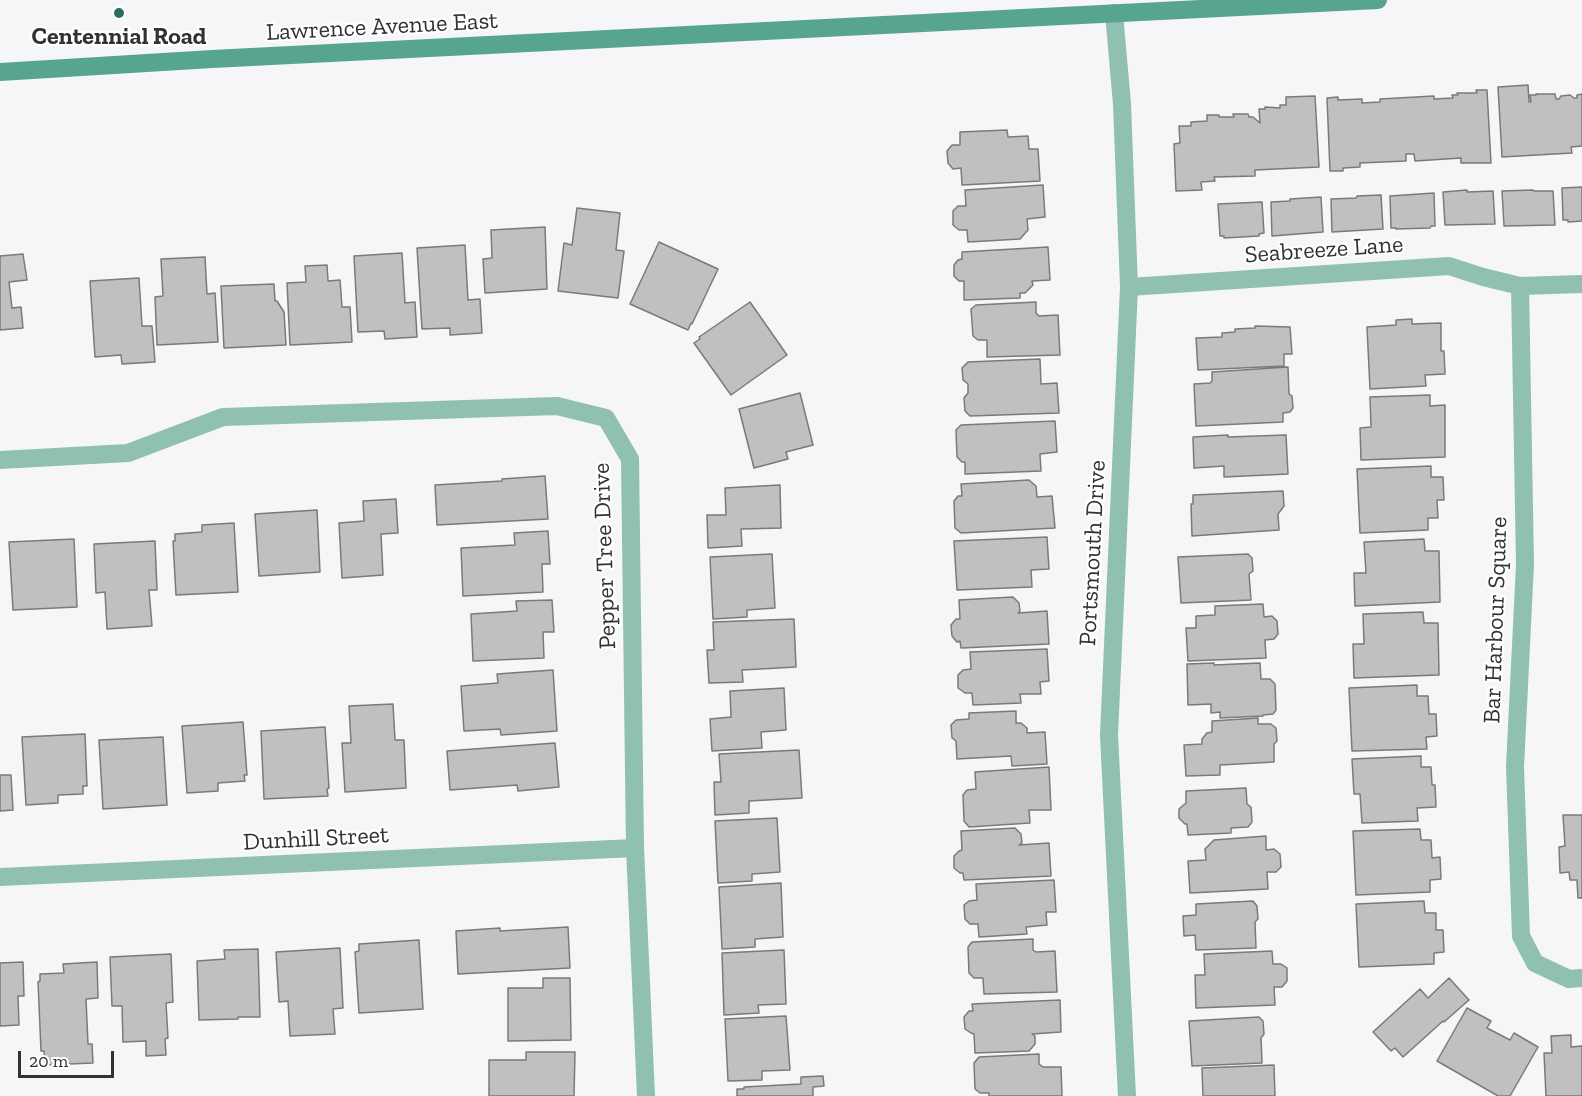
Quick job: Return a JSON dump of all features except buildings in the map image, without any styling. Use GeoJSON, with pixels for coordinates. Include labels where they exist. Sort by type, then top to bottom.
{"type":"FeatureCollection","features":[{"type":"Feature","properties":{"kind":"main road","name":"Lawrence Avenue East"},"geometry":{"type":"LineString","coordinates":[[0,72],[1378,0]]}},
{"type":"Feature","properties":{"kind":"street","name":"Portsmouth Drive"},"geometry":{"type":"LineString","coordinates":[[1113,13],[1122,104],[1129,287],[1109,735],[1127,1096]]}},
{"type":"Feature","properties":{"kind":"street","name":"Seabreeze Lane"},"geometry":{"type":"LineString","coordinates":[[1129,287],[1449,266],[1520,286]]}},
{"type":"Feature","properties":{"kind":"street"},"geometry":{"type":"LineString","coordinates":[[1520,286],[1582,284]]}},
{"type":"Feature","properties":{"kind":"street","name":"Bar Harbour Square"},"geometry":{"type":"LineString","coordinates":[[1520,286],[1525,564],[1515,767],[1521,936],[1535,963],[1569,979],[1582,978]]}},
{"type":"Feature","properties":{"kind":"street","name":"Pepper Tree Drive"},"geometry":{"type":"LineString","coordinates":[[0,460],[128,453],[223,417],[557,406],[606,418],[630,459],[635,848],[646,1096]]}},
{"type":"Feature","properties":{"kind":"street","name":"Dunhill Street"},"geometry":{"type":"LineString","coordinates":[[0,877],[635,848]]}},
{"type":"Feature","properties":{"kind":"place","name":"Centennial Road"},"geometry":{"type":"Point","coordinates":[119,13]}}]}
